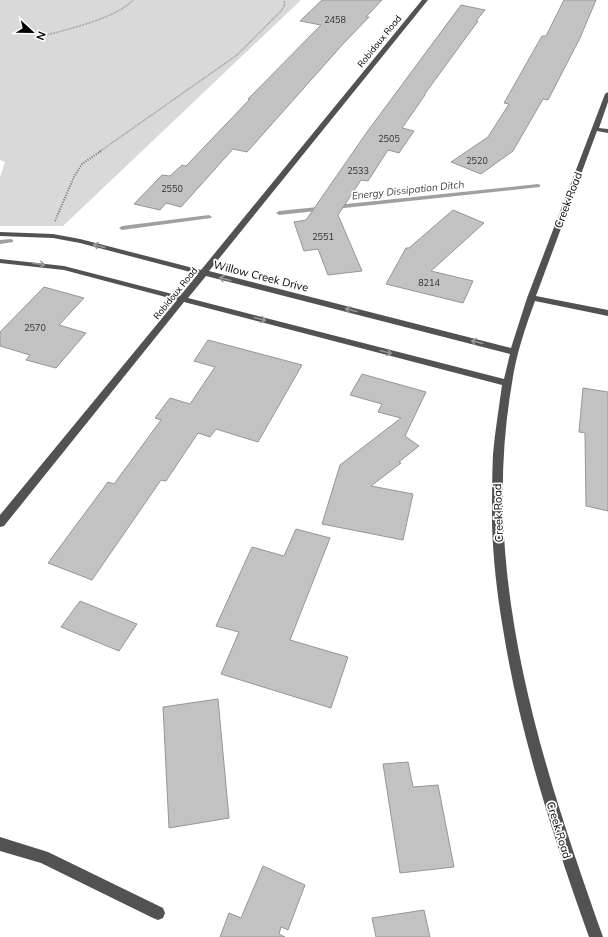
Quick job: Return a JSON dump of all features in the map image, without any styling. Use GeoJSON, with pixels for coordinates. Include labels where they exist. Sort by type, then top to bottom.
{"type":"FeatureCollection","features":[{"type":"Feature","properties":{"kind":"street","name":"Robidoux Road"},"geometry":{"type":"LineString","coordinates":[[0,523],[425,0]]}},
{"type":"Feature","properties":{"kind":"street","name":"Creek Road"},"geometry":{"type":"LineString","coordinates":[[596,937],[567,859],[542,776],[524,706],[510,638],[497,520],[500,429],[507,383],[514,352],[531,298],[608,94]]}},
{"type":"Feature","properties":{"kind":"street"},"geometry":{"type":"LineString","coordinates":[[595,129],[608,131]]}},
{"type":"Feature","properties":{"kind":"street","name":"Willow Creek Drive"},"geometry":{"type":"LineString","coordinates":[[0,234],[38,235],[80,241],[514,352]]}},
{"type":"Feature","properties":{"kind":"street"},"geometry":{"type":"LineString","coordinates":[[0,260],[64,268],[507,383]]}},
{"type":"Feature","properties":{"kind":"street"},"geometry":{"type":"LineString","coordinates":[[531,298],[608,313]]}},
{"type":"Feature","properties":{"kind":"street"},"geometry":{"type":"LineString","coordinates":[[0,844],[43,857],[158,913]]}},
{"type":"Feature","properties":{"kind":"path"},"geometry":{"type":"LineString","coordinates":[[43,36],[89,22],[124,8],[130,5],[133,0]]}},
{"type":"Feature","properties":{"kind":"path"},"geometry":{"type":"LineString","coordinates":[[38,235],[48,230],[56,221],[74,175],[82,164],[237,55],[282,10],[285,4],[284,0]]}},
{"type":"Feature","properties":{"kind":"shaded area"},"geometry":{"type":"Polygon","coordinates":[[[0,0],[301,0],[63,226],[0,226],[0,177],[5,162],[0,160],[0,0]]]}},
{"type":"Feature","properties":{"kind":"building"},"geometry":{"type":"Polygon","coordinates":[[[322,0],[382,0],[366,17],[369,17],[247,152],[233,149],[181,207],[166,203],[160,210],[134,204],[162,175],[170,176],[182,165],[186,166],[250,99],[248,99],[321,25],[300,21],[322,0]]]}},
{"type":"Feature","properties":{"kind":"building"},"geometry":{"type":"Polygon","coordinates":[[[564,0],[596,0],[580,38],[548,100],[543,99],[513,151],[481,174],[451,162],[488,137],[509,104],[504,103],[542,36],[546,36],[564,0]]]}},
{"type":"Feature","properties":{"kind":"building"},"geometry":{"type":"Polygon","coordinates":[[[461,5],[485,10],[402,128],[414,131],[399,153],[388,150],[368,181],[361,180],[338,215],[362,271],[328,275],[318,249],[304,251],[294,222],[306,220],[367,132],[461,5]]]}},
{"type":"Feature","properties":{"kind":"building"},"geometry":{"type":"Polygon","coordinates":[[[453,210],[484,223],[431,271],[473,281],[463,303],[386,284],[406,248],[409,248],[453,210]]]}},
{"type":"Feature","properties":{"kind":"building"},"geometry":{"type":"Polygon","coordinates":[[[44,287],[84,298],[59,325],[86,333],[56,368],[26,360],[30,355],[0,346],[0,332],[44,287]]]}},
{"type":"Feature","properties":{"kind":"building"},"geometry":{"type":"Polygon","coordinates":[[[208,340],[302,365],[258,442],[216,429],[210,437],[198,433],[166,481],[161,480],[92,580],[48,563],[108,482],[114,484],[161,420],[155,418],[170,398],[190,404],[215,367],[194,361],[208,340]]]}},
{"type":"Feature","properties":{"kind":"building"},"geometry":{"type":"Polygon","coordinates":[[[362,374],[426,392],[405,436],[419,446],[399,462],[401,463],[371,486],[413,494],[403,540],[322,524],[340,465],[401,418],[378,412],[382,404],[350,395],[362,374]]]}},
{"type":"Feature","properties":{"kind":"building"},"geometry":{"type":"Polygon","coordinates":[[[583,388],[608,392],[608,511],[586,506],[585,433],[579,432],[583,388]]]}},
{"type":"Feature","properties":{"kind":"building"},"geometry":{"type":"Polygon","coordinates":[[[296,529],[330,538],[290,640],[348,657],[331,708],[221,674],[239,632],[216,626],[252,547],[284,556],[296,529]]]}},
{"type":"Feature","properties":{"kind":"building"},"geometry":{"type":"Polygon","coordinates":[[[80,601],[137,624],[119,651],[61,627],[80,601]]]}},
{"type":"Feature","properties":{"kind":"building"},"geometry":{"type":"Polygon","coordinates":[[[218,699],[229,818],[169,828],[163,707],[218,699]]]}},
{"type":"Feature","properties":{"kind":"building"},"geometry":{"type":"Polygon","coordinates":[[[408,762],[413,787],[438,785],[454,867],[400,873],[383,764],[408,762]]]}},
{"type":"Feature","properties":{"kind":"building"},"geometry":{"type":"Polygon","coordinates":[[[263,866],[305,885],[288,930],[281,927],[279,934],[285,937],[220,937],[229,913],[241,918],[263,866]]]}},
{"type":"Feature","properties":{"kind":"building"},"geometry":{"type":"Polygon","coordinates":[[[424,910],[430,937],[376,937],[372,918],[424,910]]]}},
{"type":"Feature","properties":{"kind":"waterway","name":"Energy Dissipation Ditch"},"geometry":{"type":"LineString","coordinates":[[279,213],[538,186]]}},
{"type":"Feature","properties":{"kind":"waterway","name":"Energy Dissipation Ditch"},"geometry":{"type":"LineString","coordinates":[[122,228],[209,217]]}},
{"type":"Feature","properties":{"kind":"waterway","name":"Energy Dissipation Ditch"},"geometry":{"type":"LineString","coordinates":[[0,242],[11,241]]}}]}
